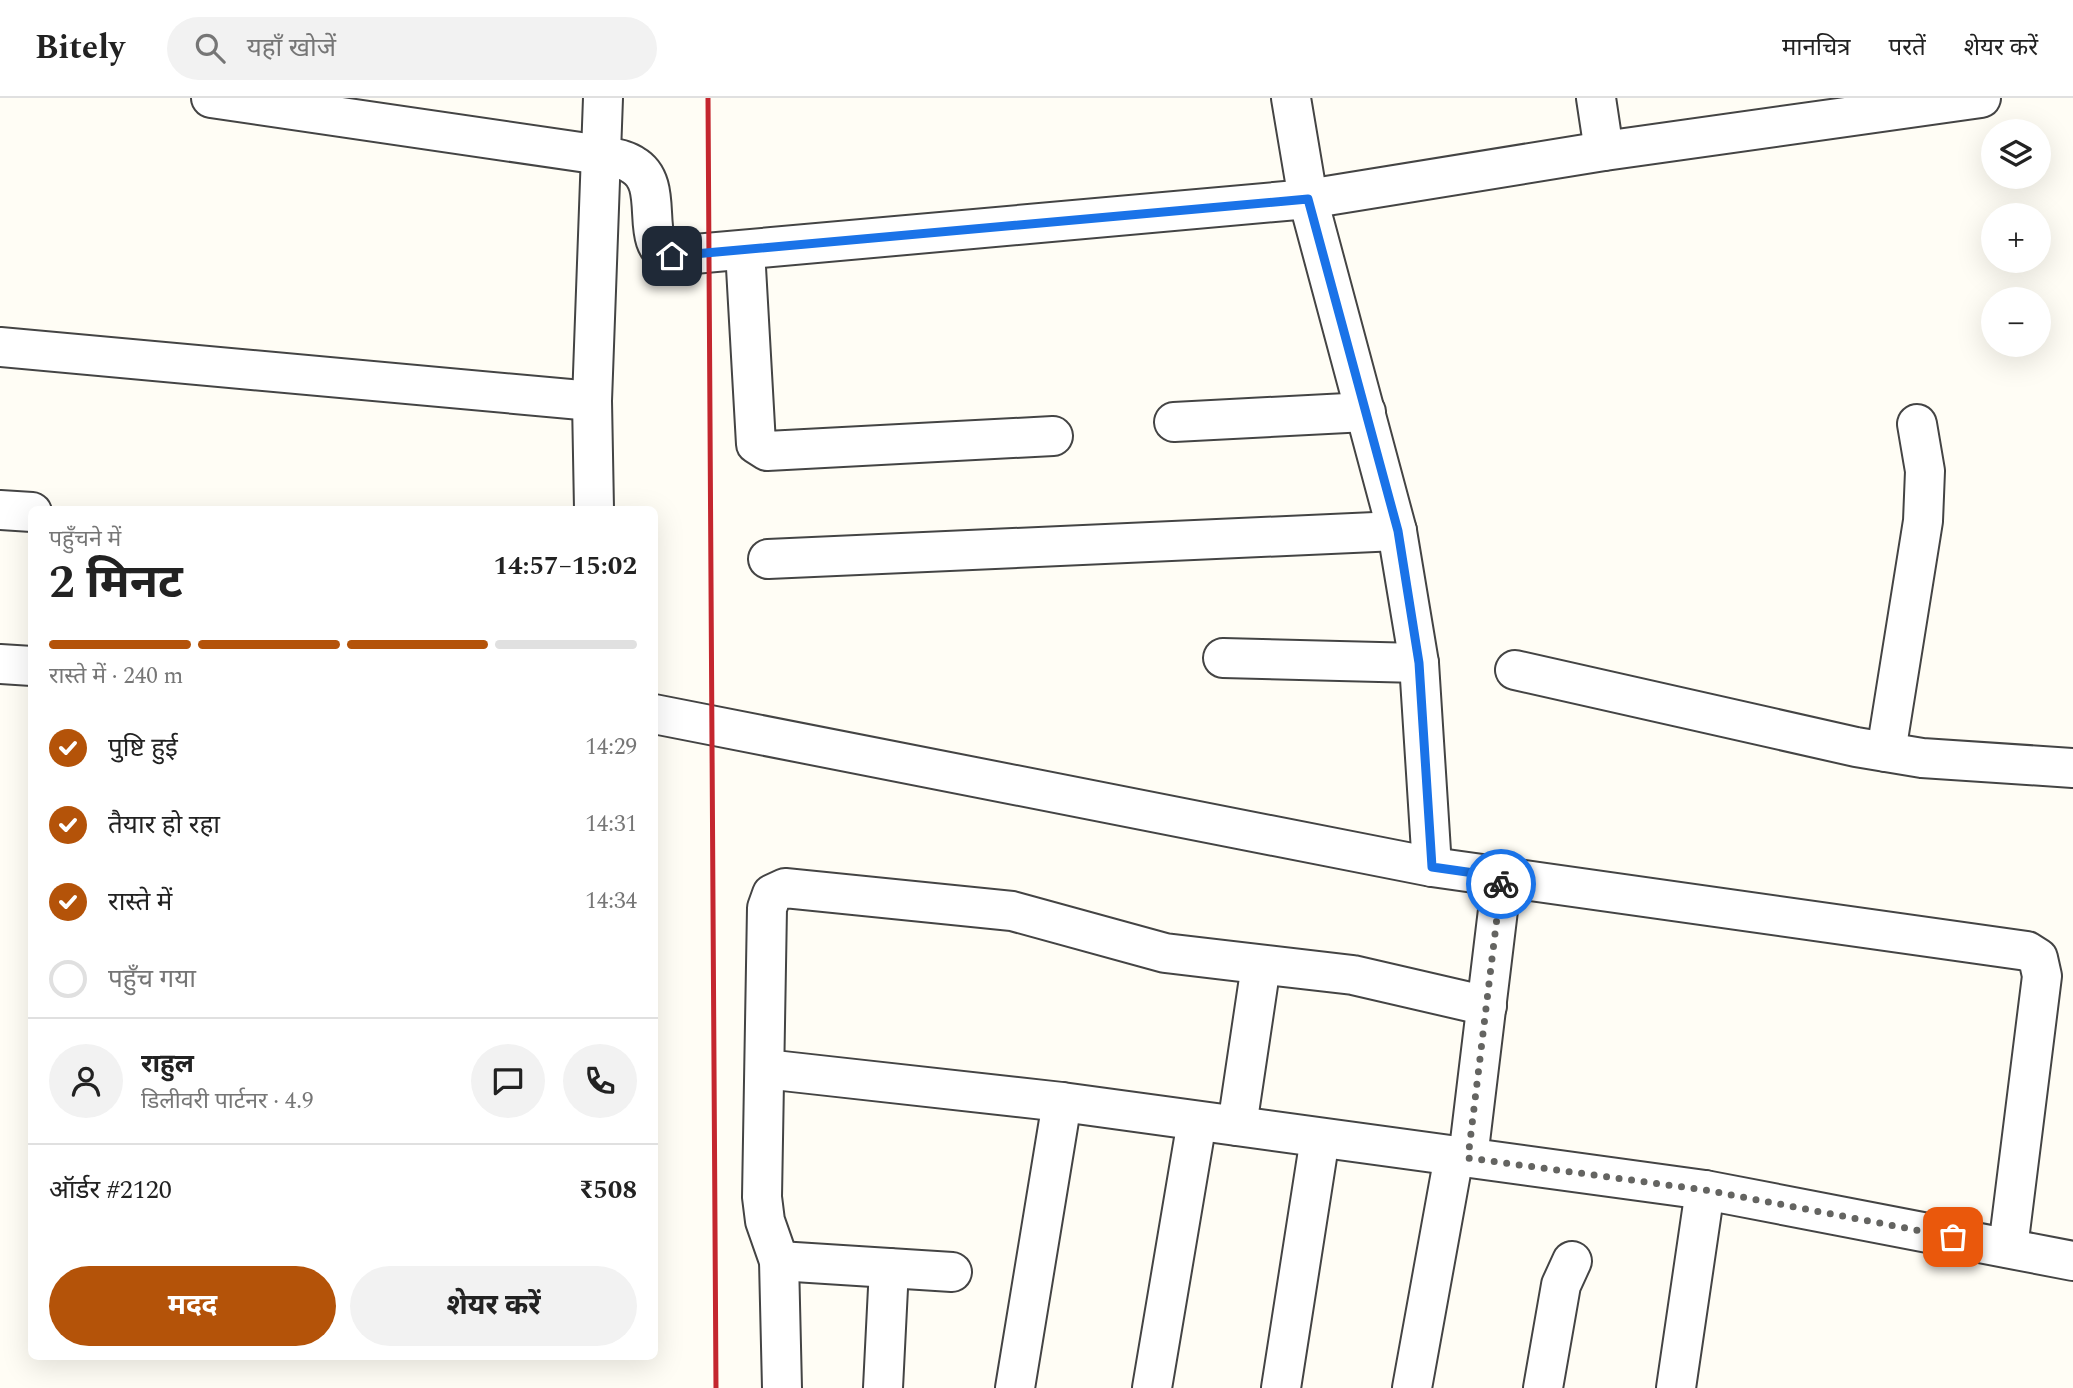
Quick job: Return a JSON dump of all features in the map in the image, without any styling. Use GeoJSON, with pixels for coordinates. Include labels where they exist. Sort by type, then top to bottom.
{"type":"FeatureCollection","features":[{"type":"Feature","properties":{"kind":"street"},"geometry":{"type":"LineString","coordinates":[[211,98],[601,155],[633,164],[646,177],[656,246],[663,254],[672,256],[1308,199],[1879,105],[1981,98]]}},
{"type":"Feature","properties":{"kind":"street"},"geometry":{"type":"LineString","coordinates":[[594,506],[592,401],[603,98]]}},
{"type":"Feature","properties":{"kind":"street"},"geometry":{"type":"LineString","coordinates":[[1291,98],[1308,199],[1398,531],[1419,663],[1432,867]]}},
{"type":"Feature","properties":{"kind":"street"},"geometry":{"type":"LineString","coordinates":[[1596,98],[1604,151]]}},
{"type":"Feature","properties":{"kind":"street"},"geometry":{"type":"LineString","coordinates":[[745,250],[755,444],[766,451],[1054,436]]}},
{"type":"Feature","properties":{"kind":"street"},"geometry":{"type":"LineString","coordinates":[[0,347],[592,401]]}},
{"type":"Feature","properties":{"kind":"street"},"geometry":{"type":"LineString","coordinates":[[1174,422],[1366,412]]}},
{"type":"Feature","properties":{"kind":"street"},"geometry":{"type":"LineString","coordinates":[[1886,752],[1923,521],[1924,471],[1917,424]]}},
{"type":"Feature","properties":{"kind":"street"},"geometry":{"type":"LineString","coordinates":[[0,510],[28,512]]}},
{"type":"Feature","properties":{"kind":"street"},"geometry":{"type":"LineString","coordinates":[[768,559],[1398,531]]}},
{"type":"Feature","properties":{"kind":"street"},"geometry":{"type":"LineString","coordinates":[[1223,659],[1419,663]]}},
{"type":"Feature","properties":{"kind":"street"},"geometry":{"type":"LineString","coordinates":[[0,664],[28,666]]}},
{"type":"Feature","properties":{"kind":"street"},"geometry":{"type":"LineString","coordinates":[[1515,670],[1886,752],[1922,758],[2073,768]]}},
{"type":"Feature","properties":{"kind":"street"},"geometry":{"type":"LineString","coordinates":[[658,715],[1432,867],[2027,951],[2038,958],[2042,976],[2008,1248]]}},
{"type":"Feature","properties":{"kind":"street"},"geometry":{"type":"LineString","coordinates":[[1412,1388],[1461,1157],[1487,1006],[1502,877]]}},
{"type":"Feature","properties":{"kind":"street"},"geometry":{"type":"LineString","coordinates":[[782,1388],[779,1261],[765,1221],[762,1197],[767,908],[772,894],[785,888],[1012,911],[1165,953],[1353,975],[1487,1006]]}},
{"type":"Feature","properties":{"kind":"street"},"geometry":{"type":"LineString","coordinates":[[1237,1126],[1261,965]]}},
{"type":"Feature","properties":{"kind":"street"},"geometry":{"type":"LineString","coordinates":[[765,1069],[1062,1102],[1705,1190],[2073,1261]]}},
{"type":"Feature","properties":{"kind":"street"},"geometry":{"type":"LineString","coordinates":[[1014,1388],[1062,1102]]}},
{"type":"Feature","properties":{"kind":"street"},"geometry":{"type":"LineString","coordinates":[[1152,1388],[1197,1121]]}},
{"type":"Feature","properties":{"kind":"street"},"geometry":{"type":"LineString","coordinates":[[1281,1388],[1320,1138]]}},
{"type":"Feature","properties":{"kind":"street"},"geometry":{"type":"LineString","coordinates":[[1676,1388],[1705,1190]]}},
{"type":"Feature","properties":{"kind":"street"},"geometry":{"type":"LineString","coordinates":[[779,1261],[952,1272]]}},
{"type":"Feature","properties":{"kind":"street"},"geometry":{"type":"LineString","coordinates":[[1543,1388],[1561,1285],[1572,1261]]}},
{"type":"Feature","properties":{"kind":"street"},"geometry":{"type":"LineString","coordinates":[[883,1388],[889,1268]]}},
{"type":"Feature","properties":{"kind":"railway"},"geometry":{"type":"LineString","coordinates":[[708,98],[716,1388]]}},
{"type":"Feature","properties":{"kind":"way so far"},"geometry":{"type":"LineString","coordinates":[[1501,884],[1468,1158],[1705,1190],[1953,1237]]}},
{"type":"Feature","properties":{"kind":"route"},"geometry":{"type":"LineString","coordinates":[[672,256],[1308,199],[1398,531],[1419,663],[1432,867],[1502,877],[1501,884]]}}]}
